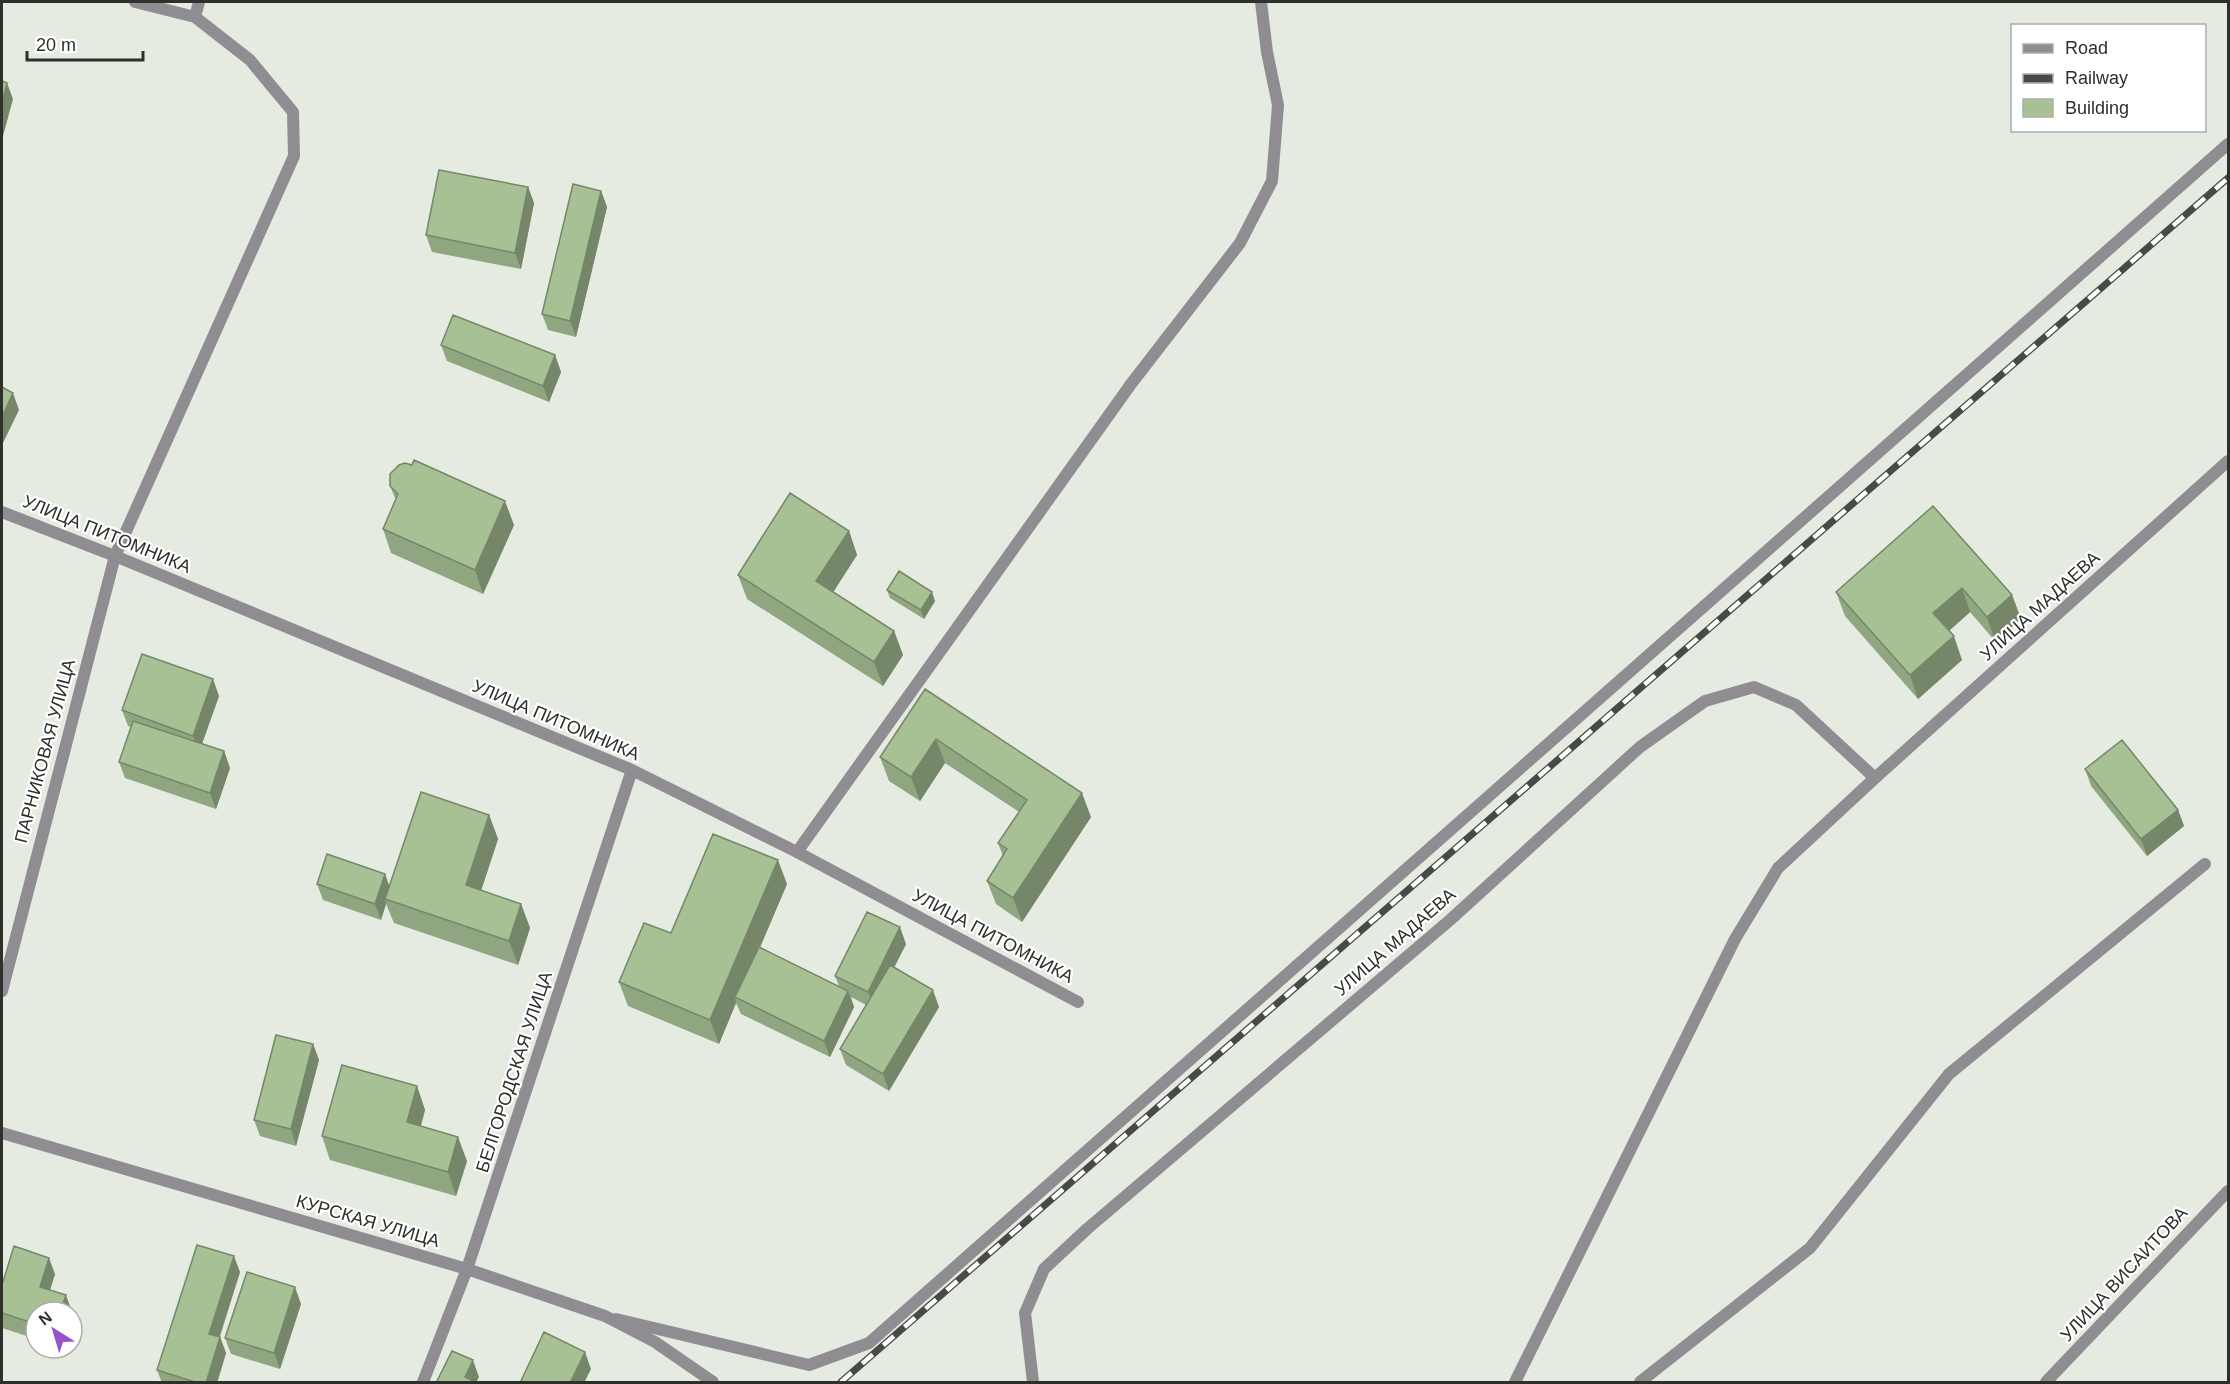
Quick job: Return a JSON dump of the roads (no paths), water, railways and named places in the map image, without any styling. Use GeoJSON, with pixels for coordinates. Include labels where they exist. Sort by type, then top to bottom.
{"type":"FeatureCollection","features":[{"type":"Feature","properties":{"kind":"street"},"geometry":{"type":"LineString","coordinates":[[135,2],[195,17],[199,2]]}},
{"type":"Feature","properties":{"kind":"street"},"geometry":{"type":"LineString","coordinates":[[797,852],[1131,384],[1240,243],[1272,181],[1278,105],[1267,52],[1261,2]]}},
{"type":"Feature","properties":{"kind":"street","name":"ПАРНИКОВАЯ УЛИЦА"},"geometry":{"type":"LineString","coordinates":[[2,991],[115,556],[294,156],[293,112],[250,60],[195,17]]}},
{"type":"Feature","properties":{"kind":"street"},"geometry":{"type":"LineString","coordinates":[[605,1316],[809,1365],[869,1343],[2229,144]]}},
{"type":"Feature","properties":{"kind":"street","name":"УЛИЦА МАДАЕВА"},"geometry":{"type":"LineString","coordinates":[[1515,1383],[1735,939],[1778,868],[1875,778],[2229,461]]}},
{"type":"Feature","properties":{"kind":"street","name":"УЛИЦА ПИТОМНИКА"},"geometry":{"type":"LineString","coordinates":[[2,512],[115,556],[632,770],[797,852],[1078,1002]]}},
{"type":"Feature","properties":{"kind":"street","name":"УЛИЦА МАДАЕВА"},"geometry":{"type":"LineString","coordinates":[[1033,1383],[1025,1314],[1044,1269],[1087,1228],[1450,920],[1640,747],[1704,700],[1754,687],[1796,705],[1875,778]]}},
{"type":"Feature","properties":{"kind":"street","name":"БЕЛГОРОДСКАЯ УЛИЦА"},"geometry":{"type":"LineString","coordinates":[[423,1383],[467,1269],[632,770]]}},
{"type":"Feature","properties":{"kind":"street"},"geometry":{"type":"LineString","coordinates":[[1640,1383],[1810,1248],[1949,1074],[2205,864]]}},
{"type":"Feature","properties":{"kind":"street","name":"КУРСКАЯ УЛИЦА"},"geometry":{"type":"LineString","coordinates":[[2,1133],[467,1269],[605,1316],[655,1342],[712,1381]]}},
{"type":"Feature","properties":{"kind":"street","name":"УЛИЦА ВИСАИТОВА"},"geometry":{"type":"LineString","coordinates":[[2046,1383],[2229,1191]]}},
{"type":"Feature","properties":{"kind":"railway"},"geometry":{"type":"LineString","coordinates":[[841,1382],[2228,178]]}}]}
